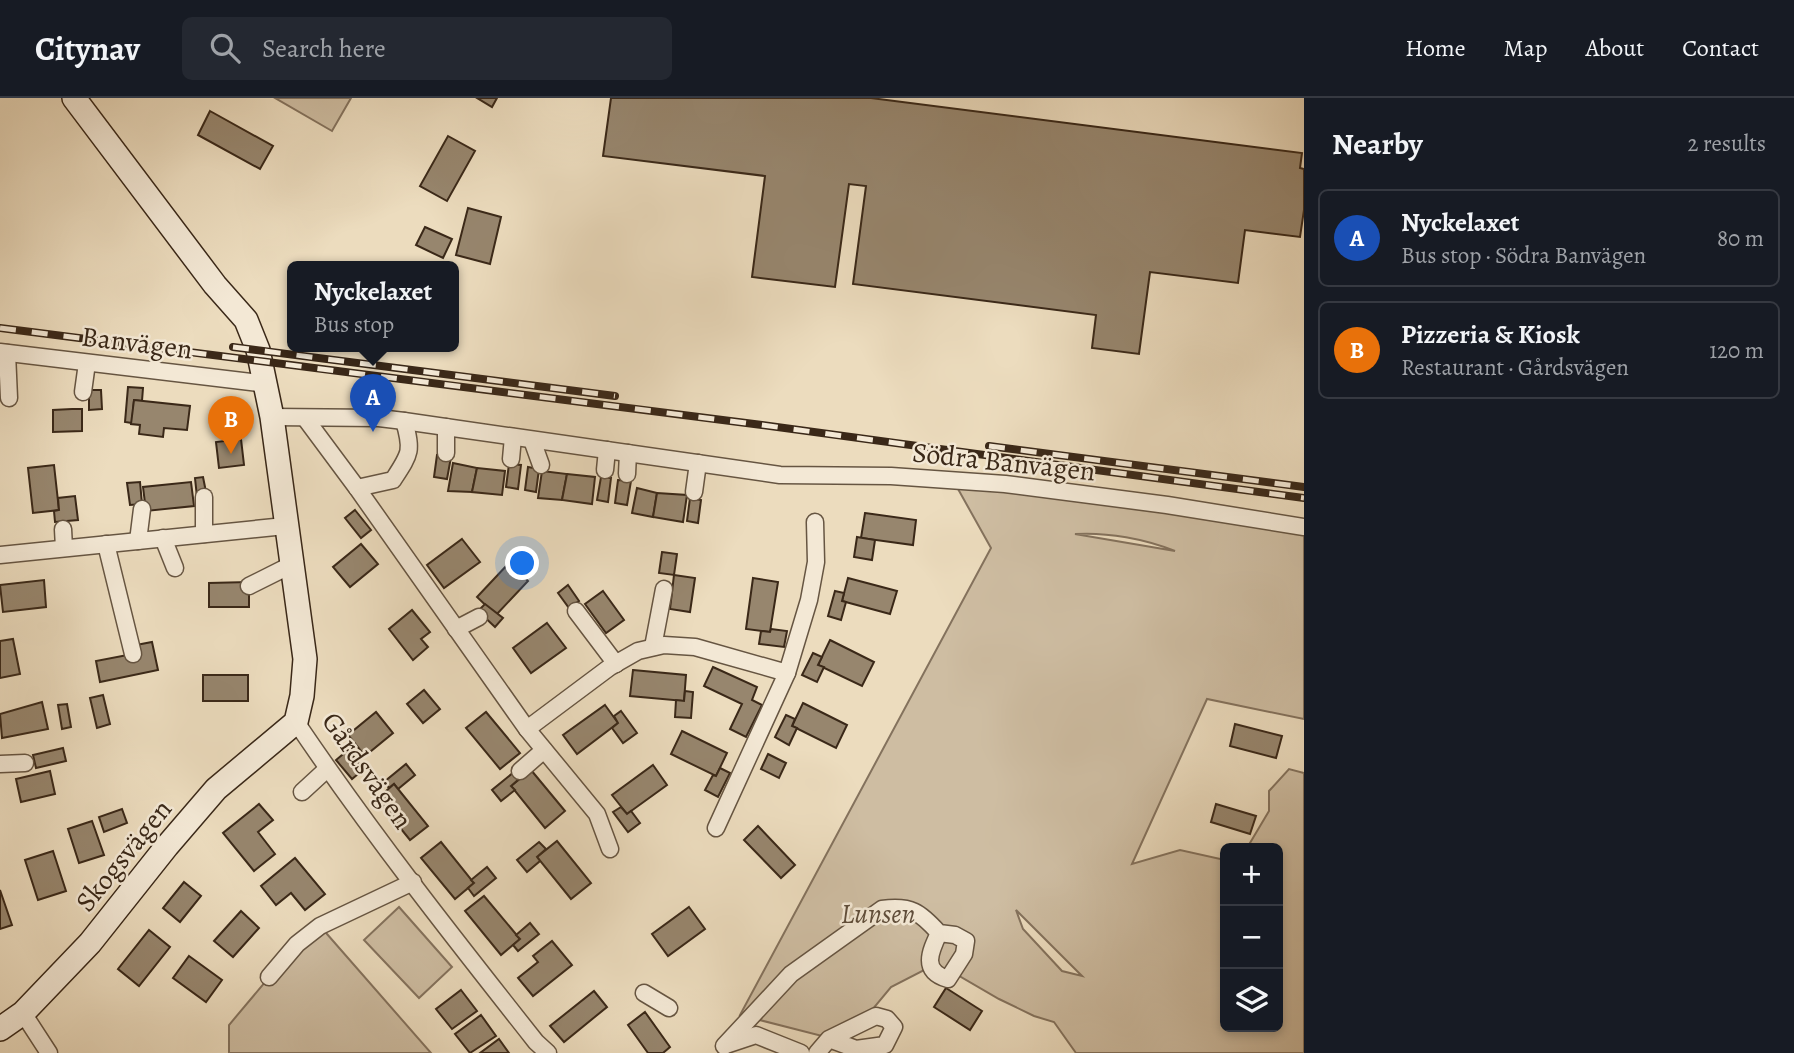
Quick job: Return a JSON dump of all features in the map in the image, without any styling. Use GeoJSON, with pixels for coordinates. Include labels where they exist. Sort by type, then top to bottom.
{"type":"FeatureCollection","features":[{"type":"Feature","properties":{"kind":"street","name":"Gårdsvägen"},"geometry":{"type":"LineString","coordinates":[[74,98],[215,285],[246,320],[258,350],[267,384],[305,659],[302,696],[296,722],[386,849],[536,1042],[548,1053]]}},
{"type":"Feature","properties":{"kind":"street","name":"Banvägen"},"geometry":{"type":"LineString","coordinates":[[4,352],[88,363],[135,373],[267,384]]}},
{"type":"Feature","properties":{"kind":"street"},"geometry":{"type":"LineString","coordinates":[[4,352],[9,398]]}},
{"type":"Feature","properties":{"kind":"street"},"geometry":{"type":"LineString","coordinates":[[83,392],[88,363]]}},
{"type":"Feature","properties":{"kind":"street","name":"Södra Banvägen"},"geometry":{"type":"LineString","coordinates":[[272,417],[379,418],[780,475],[891,476],[1005,484],[1167,505],[1304,527]]}},
{"type":"Feature","properties":{"kind":"street"},"geometry":{"type":"LineString","coordinates":[[305,418],[527,729],[597,814],[610,849]]}},
{"type":"Feature","properties":{"kind":"street"},"geometry":{"type":"LineString","coordinates":[[357,488],[393,480],[405,462],[411,443],[404,421]]}},
{"type":"Feature","properties":{"kind":"street"},"geometry":{"type":"LineString","coordinates":[[446,427],[446,453]]}},
{"type":"Feature","properties":{"kind":"street"},"geometry":{"type":"LineString","coordinates":[[511,459],[513,437]]}},
{"type":"Feature","properties":{"kind":"street"},"geometry":{"type":"LineString","coordinates":[[532,440],[541,465]]}},
{"type":"Feature","properties":{"kind":"street"},"geometry":{"type":"LineString","coordinates":[[605,470],[607,450]]}},
{"type":"Feature","properties":{"kind":"street"},"geometry":{"type":"LineString","coordinates":[[627,474],[628,453]]}},
{"type":"Feature","properties":{"kind":"street"},"geometry":{"type":"LineString","coordinates":[[694,492],[698,463]]}},
{"type":"Feature","properties":{"kind":"street"},"geometry":{"type":"LineString","coordinates":[[204,497],[204,534]]}},
{"type":"Feature","properties":{"kind":"street"},"geometry":{"type":"LineString","coordinates":[[138,541],[142,509]]}},
{"type":"Feature","properties":{"kind":"street"},"geometry":{"type":"LineString","coordinates":[[716,828],[788,673],[809,600],[816,562],[815,522]]}},
{"type":"Feature","properties":{"kind":"street"},"geometry":{"type":"LineString","coordinates":[[0,555],[285,526]]}},
{"type":"Feature","properties":{"kind":"street"},"geometry":{"type":"LineString","coordinates":[[63,529],[64,548]]}},
{"type":"Feature","properties":{"kind":"street"},"geometry":{"type":"LineString","coordinates":[[163,538],[175,568]]}},
{"type":"Feature","properties":{"kind":"street"},"geometry":{"type":"LineString","coordinates":[[106,544],[132,654]]}},
{"type":"Feature","properties":{"kind":"street"},"geometry":{"type":"LineString","coordinates":[[249,586],[291,565]]}},
{"type":"Feature","properties":{"kind":"street"},"geometry":{"type":"LineString","coordinates":[[653,648],[664,589]]}},
{"type":"Feature","properties":{"kind":"street"},"geometry":{"type":"LineString","coordinates":[[576,611],[615,664]]}},
{"type":"Feature","properties":{"kind":"street"},"geometry":{"type":"LineString","coordinates":[[456,629],[479,617]]}},
{"type":"Feature","properties":{"kind":"street"},"geometry":{"type":"LineString","coordinates":[[527,729],[615,664],[638,651],[664,645],[695,647],[788,673]]}},
{"type":"Feature","properties":{"kind":"street","name":"Skogsvägen"},"geometry":{"type":"LineString","coordinates":[[7,1021],[90,943],[216,789],[296,722]]}},
{"type":"Feature","properties":{"kind":"street"},"geometry":{"type":"LineString","coordinates":[[520,771],[544,750]]}},
{"type":"Feature","properties":{"kind":"street"},"geometry":{"type":"LineString","coordinates":[[0,764],[25,762]]}},
{"type":"Feature","properties":{"kind":"street"},"geometry":{"type":"LineString","coordinates":[[302,792],[327,769]]}},
{"type":"Feature","properties":{"kind":"street"},"geometry":{"type":"LineString","coordinates":[[269,977],[297,944],[320,926],[413,882]]}},
{"type":"Feature","properties":{"kind":"street"},"geometry":{"type":"LineString","coordinates":[[723,1049],[791,974],[882,909],[897,907],[923,915],[939,933]]}},
{"type":"Feature","properties":{"kind":"street"},"geometry":{"type":"LineString","coordinates":[[644,993],[669,1009]]}},
{"type":"Feature","properties":{"kind":"street"},"geometry":{"type":"LineString","coordinates":[[7,1021],[48,1053]]}},
{"type":"Feature","properties":{"kind":"street"},"geometry":{"type":"LineString","coordinates":[[723,1049],[756,1035],[801,1053]]}},
{"type":"Feature","properties":{"kind":"street"},"geometry":{"type":"LineString","coordinates":[[817,1053],[829,1040]]}},
{"type":"Feature","properties":{"kind":"green space"},"geometry":{"type":"Polygon","coordinates":[[[275,98],[351,98],[332,131],[275,98]]]}},
{"type":"Feature","properties":{"kind":"green space","name":"Lunsen"},"geometry":{"type":"Polygon","coordinates":[[[953,480],[1304,527],[1304,719],[1207,699],[1132,864],[1180,850],[1220,859],[1220,1032],[1283,1032],[1283,843],[1250,843],[1269,811],[1269,791],[1289,769],[1304,773],[1304,1053],[1076,1053],[1054,1022],[1034,1016],[999,999],[954,973],[926,969],[891,987],[862,1022],[822,1036],[740,1015],[991,548],[953,480]],[[1075,534],[1175,551],[1126,537],[1075,534]],[[1016,910],[1023,929],[1062,971],[1082,976],[1016,910]]]}},
{"type":"Feature","properties":{"kind":"green space"},"geometry":{"type":"Polygon","coordinates":[[[399,907],[452,967],[419,998],[364,940],[399,907]]]}},
{"type":"Feature","properties":{"kind":"green space"},"geometry":{"type":"Polygon","coordinates":[[[320,926],[431,1053],[229,1053],[229,1025],[297,944],[320,926]]]}},
{"type":"Feature","properties":{"kind":"building"},"geometry":{"type":"Polygon","coordinates":[[[477,98],[497,98],[492,107],[477,98]]]}},
{"type":"Feature","properties":{"kind":"building"},"geometry":{"type":"Polygon","coordinates":[[[611,98],[871,98],[1302,153],[1300,168],[1304,169],[1304,210],[1300,237],[1245,230],[1238,283],[1150,272],[1139,354],[1092,348],[1096,315],[853,284],[866,186],[849,184],[835,287],[752,277],[765,176],[603,156],[611,98]]]}},
{"type":"Feature","properties":{"kind":"building"},"geometry":{"type":"Polygon","coordinates":[[[210,111],[273,146],[260,169],[198,135],[210,111]]]}},
{"type":"Feature","properties":{"kind":"building"},"geometry":{"type":"Polygon","coordinates":[[[448,136],[475,151],[447,201],[420,186],[448,136]]]}},
{"type":"Feature","properties":{"kind":"building"},"geometry":{"type":"Polygon","coordinates":[[[468,208],[501,217],[490,264],[456,255],[468,208]]]}},
{"type":"Feature","properties":{"kind":"building"},"geometry":{"type":"Polygon","coordinates":[[[425,227],[452,239],[443,258],[416,245],[425,227]]]}},
{"type":"Feature","properties":{"kind":"building"},"geometry":{"type":"Polygon","coordinates":[[[128,387],[143,388],[142,401],[134,400],[132,423],[125,422],[128,387]]]}},
{"type":"Feature","properties":{"kind":"building"},"geometry":{"type":"Polygon","coordinates":[[[89,390],[101,390],[102,409],[89,410],[89,390]]]}},
{"type":"Feature","properties":{"kind":"building"},"geometry":{"type":"Polygon","coordinates":[[[134,400],[190,406],[187,430],[164,428],[163,437],[139,434],[140,425],[131,424],[134,400]]]}},
{"type":"Feature","properties":{"kind":"building"},"geometry":{"type":"Polygon","coordinates":[[[82,409],[82,431],[53,432],[53,410],[82,409]]]}},
{"type":"Feature","properties":{"kind":"building"},"geometry":{"type":"Polygon","coordinates":[[[241,439],[244,465],[219,468],[216,442],[241,439]]]}},
{"type":"Feature","properties":{"kind":"building"},"geometry":{"type":"Polygon","coordinates":[[[437,455],[451,457],[447,479],[434,477],[437,455]]]}},
{"type":"Feature","properties":{"kind":"building"},"geometry":{"type":"Polygon","coordinates":[[[453,463],[477,468],[472,492],[448,491],[453,463]]]}},
{"type":"Feature","properties":{"kind":"building"},"geometry":{"type":"Polygon","coordinates":[[[509,464],[521,465],[518,489],[506,487],[509,464]]]}},
{"type":"Feature","properties":{"kind":"building"},"geometry":{"type":"Polygon","coordinates":[[[54,465],[59,510],[33,513],[28,468],[54,465]]]}},
{"type":"Feature","properties":{"kind":"building"},"geometry":{"type":"Polygon","coordinates":[[[528,467],[539,469],[536,492],[525,490],[528,467]]]}},
{"type":"Feature","properties":{"kind":"building"},"geometry":{"type":"Polygon","coordinates":[[[477,468],[505,471],[502,495],[472,492],[477,468]]]}},
{"type":"Feature","properties":{"kind":"building"},"geometry":{"type":"Polygon","coordinates":[[[542,471],[567,474],[562,500],[538,498],[542,471]]]}},
{"type":"Feature","properties":{"kind":"building"},"geometry":{"type":"Polygon","coordinates":[[[567,474],[595,477],[592,504],[562,500],[567,474]]]}},
{"type":"Feature","properties":{"kind":"building"},"geometry":{"type":"Polygon","coordinates":[[[203,477],[207,497],[197,497],[195,478],[203,477]]]}},
{"type":"Feature","properties":{"kind":"building"},"geometry":{"type":"Polygon","coordinates":[[[601,477],[611,478],[608,502],[597,500],[601,477]]]}},
{"type":"Feature","properties":{"kind":"building"},"geometry":{"type":"Polygon","coordinates":[[[618,480],[631,481],[627,505],[615,503],[618,480]]]}},
{"type":"Feature","properties":{"kind":"building"},"geometry":{"type":"Polygon","coordinates":[[[140,482],[142,504],[130,505],[127,483],[140,482]]]}},
{"type":"Feature","properties":{"kind":"building"},"geometry":{"type":"Polygon","coordinates":[[[191,482],[194,506],[146,511],[143,487],[191,482]]]}},
{"type":"Feature","properties":{"kind":"building"},"geometry":{"type":"Polygon","coordinates":[[[637,488],[657,493],[653,517],[632,513],[637,488]]]}},
{"type":"Feature","properties":{"kind":"building"},"geometry":{"type":"Polygon","coordinates":[[[657,493],[687,495],[683,522],[653,517],[657,493]]]}},
{"type":"Feature","properties":{"kind":"building"},"geometry":{"type":"Polygon","coordinates":[[[75,496],[78,520],[55,522],[54,511],[59,510],[58,498],[75,496]]]}},
{"type":"Feature","properties":{"kind":"building"},"geometry":{"type":"Polygon","coordinates":[[[690,498],[701,500],[698,523],[687,521],[690,498]]]}},
{"type":"Feature","properties":{"kind":"building"},"geometry":{"type":"Polygon","coordinates":[[[355,510],[371,530],[361,538],[345,518],[355,510]]]}},
{"type":"Feature","properties":{"kind":"building"},"geometry":{"type":"Polygon","coordinates":[[[865,513],[916,520],[913,545],[861,538],[865,513]]]}},
{"type":"Feature","properties":{"kind":"building"},"geometry":{"type":"Polygon","coordinates":[[[857,537],[875,540],[872,560],[854,557],[857,537]]]}},
{"type":"Feature","properties":{"kind":"building"},"geometry":{"type":"Polygon","coordinates":[[[462,539],[480,562],[444,588],[427,565],[462,539]]]}},
{"type":"Feature","properties":{"kind":"building"},"geometry":{"type":"Polygon","coordinates":[[[361,544],[378,564],[350,587],[333,567],[361,544]]]}},
{"type":"Feature","properties":{"kind":"building"},"geometry":{"type":"Polygon","coordinates":[[[662,552],[677,554],[674,575],[659,573],[662,552]]]}},
{"type":"Feature","properties":{"kind":"building"},"geometry":{"type":"Polygon","coordinates":[[[509,563],[528,581],[496,615],[477,597],[509,563]]]}},
{"type":"Feature","properties":{"kind":"building"},"geometry":{"type":"Polygon","coordinates":[[[674,575],[695,578],[690,612],[670,609],[674,575]]]}},
{"type":"Feature","properties":{"kind":"building"},"geometry":{"type":"Polygon","coordinates":[[[753,578],[778,582],[770,632],[746,629],[753,578]]]}},
{"type":"Feature","properties":{"kind":"building"},"geometry":{"type":"Polygon","coordinates":[[[848,578],[897,591],[890,614],[842,601],[848,578]]]}},
{"type":"Feature","properties":{"kind":"building"},"geometry":{"type":"Polygon","coordinates":[[[44,580],[46,607],[3,612],[0,585],[44,580]]]}},
{"type":"Feature","properties":{"kind":"building"},"geometry":{"type":"Polygon","coordinates":[[[249,582],[249,607],[209,607],[209,583],[249,582]]]}},
{"type":"Feature","properties":{"kind":"building"},"geometry":{"type":"Polygon","coordinates":[[[568,585],[579,601],[569,608],[558,593],[568,585]]]}},
{"type":"Feature","properties":{"kind":"building"},"geometry":{"type":"Polygon","coordinates":[[[603,591],[624,620],[606,633],[585,604],[603,591]]]}},
{"type":"Feature","properties":{"kind":"building"},"geometry":{"type":"Polygon","coordinates":[[[835,591],[844,593],[842,601],[846,602],[841,620],[828,616],[835,591]]]}},
{"type":"Feature","properties":{"kind":"building"},"geometry":{"type":"Polygon","coordinates":[[[485,604],[503,618],[495,627],[478,611],[485,604]]]}},
{"type":"Feature","properties":{"kind":"building"},"geometry":{"type":"Polygon","coordinates":[[[412,610],[430,632],[421,639],[428,647],[413,660],[389,629],[412,610]]]}},
{"type":"Feature","properties":{"kind":"building"},"geometry":{"type":"Polygon","coordinates":[[[547,623],[566,648],[531,673],[513,648],[547,623]]]}},
{"type":"Feature","properties":{"kind":"building"},"geometry":{"type":"Polygon","coordinates":[[[771,629],[787,631],[784,647],[759,644],[761,631],[770,632],[771,629]]]}},
{"type":"Feature","properties":{"kind":"building"},"geometry":{"type":"Polygon","coordinates":[[[13,639],[20,674],[0,678],[0,641],[13,639]]]}},
{"type":"Feature","properties":{"kind":"building"},"geometry":{"type":"Polygon","coordinates":[[[830,640],[874,662],[862,686],[818,665],[830,640]]]}},
{"type":"Feature","properties":{"kind":"building"},"geometry":{"type":"Polygon","coordinates":[[[152,642],[158,670],[100,682],[96,661],[138,653],[136,645],[152,642]]]}},
{"type":"Feature","properties":{"kind":"building"},"geometry":{"type":"Polygon","coordinates":[[[813,653],[822,657],[818,665],[824,667],[817,682],[802,675],[813,653]]]}},
{"type":"Feature","properties":{"kind":"building"},"geometry":{"type":"Polygon","coordinates":[[[713,667],[757,687],[752,700],[762,705],[746,737],[730,729],[742,704],[704,686],[713,667]]]}},
{"type":"Feature","properties":{"kind":"building"},"geometry":{"type":"Polygon","coordinates":[[[633,670],[686,675],[684,701],[630,696],[633,670]]]}},
{"type":"Feature","properties":{"kind":"building"},"geometry":{"type":"Polygon","coordinates":[[[203,675],[248,675],[248,701],[203,701],[203,675]]]}},
{"type":"Feature","properties":{"kind":"building"},"geometry":{"type":"Polygon","coordinates":[[[424,690],[440,709],[423,723],[407,704],[424,690]]]}},
{"type":"Feature","properties":{"kind":"building"},"geometry":{"type":"Polygon","coordinates":[[[685,691],[693,692],[691,718],[675,717],[676,700],[684,701],[685,691]]]}},
{"type":"Feature","properties":{"kind":"building"},"geometry":{"type":"Polygon","coordinates":[[[103,695],[110,724],[97,728],[90,698],[103,695]]]}},
{"type":"Feature","properties":{"kind":"building"},"geometry":{"type":"Polygon","coordinates":[[[42,702],[48,729],[2,738],[0,714],[42,702]]]}},
{"type":"Feature","properties":{"kind":"building"},"geometry":{"type":"Polygon","coordinates":[[[803,703],[847,725],[836,748],[792,726],[803,703]]]}},
{"type":"Feature","properties":{"kind":"building"},"geometry":{"type":"Polygon","coordinates":[[[67,704],[71,727],[62,729],[58,705],[67,704]]]}},
{"type":"Feature","properties":{"kind":"building"},"geometry":{"type":"Polygon","coordinates":[[[605,705],[618,723],[577,754],[563,735],[605,705]]]}},
{"type":"Feature","properties":{"kind":"building"},"geometry":{"type":"Polygon","coordinates":[[[621,711],[637,733],[623,743],[612,728],[618,723],[614,716],[621,711]]]}},
{"type":"Feature","properties":{"kind":"building"},"geometry":{"type":"Polygon","coordinates":[[[376,712],[393,733],[365,756],[348,735],[376,712]]]}},
{"type":"Feature","properties":{"kind":"building"},"geometry":{"type":"Polygon","coordinates":[[[486,712],[520,753],[500,769],[466,728],[486,712]]]}},
{"type":"Feature","properties":{"kind":"building"},"geometry":{"type":"Polygon","coordinates":[[[786,715],[795,719],[792,726],[797,728],[789,745],[775,737],[786,715]]]}},
{"type":"Feature","properties":{"kind":"building"},"geometry":{"type":"Polygon","coordinates":[[[1235,724],[1282,736],[1276,758],[1230,746],[1235,724]]]}},
{"type":"Feature","properties":{"kind":"building"},"geometry":{"type":"Polygon","coordinates":[[[682,731],[727,753],[716,776],[671,754],[682,731]]]}},
{"type":"Feature","properties":{"kind":"building"},"geometry":{"type":"Polygon","coordinates":[[[63,748],[66,761],[36,768],[33,755],[63,748]]]}},
{"type":"Feature","properties":{"kind":"building"},"geometry":{"type":"Polygon","coordinates":[[[348,750],[364,769],[352,779],[336,760],[348,750]]]}},
{"type":"Feature","properties":{"kind":"building"},"geometry":{"type":"Polygon","coordinates":[[[768,754],[786,763],[779,778],[761,769],[768,754]]]}},
{"type":"Feature","properties":{"kind":"building"},"geometry":{"type":"Polygon","coordinates":[[[406,764],[415,775],[398,789],[394,784],[389,788],[384,782],[406,764]]]}},
{"type":"Feature","properties":{"kind":"building"},"geometry":{"type":"Polygon","coordinates":[[[653,765],[667,785],[627,814],[612,795],[653,765]]]}},
{"type":"Feature","properties":{"kind":"building"},"geometry":{"type":"Polygon","coordinates":[[[720,768],[730,773],[718,797],[705,790],[720,768]]]}},
{"type":"Feature","properties":{"kind":"building"},"geometry":{"type":"Polygon","coordinates":[[[531,770],[565,811],[545,828],[511,786],[531,770]]]}},
{"type":"Feature","properties":{"kind":"building"},"geometry":{"type":"Polygon","coordinates":[[[50,771],[55,794],[21,802],[16,779],[50,771]]]}},
{"type":"Feature","properties":{"kind":"building"},"geometry":{"type":"Polygon","coordinates":[[[514,772],[519,779],[511,786],[515,790],[501,801],[492,790],[514,772]]]}},
{"type":"Feature","properties":{"kind":"building"},"geometry":{"type":"Polygon","coordinates":[[[394,784],[428,826],[410,840],[377,799],[394,784]]]}},
{"type":"Feature","properties":{"kind":"building"},"geometry":{"type":"Polygon","coordinates":[[[259,804],[273,820],[258,832],[275,854],[254,871],[223,833],[259,804]]]}},
{"type":"Feature","properties":{"kind":"building"},"geometry":{"type":"Polygon","coordinates":[[[1216,804],[1256,816],[1250,834],[1211,822],[1216,804]]]}},
{"type":"Feature","properties":{"kind":"building"},"geometry":{"type":"Polygon","coordinates":[[[621,807],[627,814],[631,811],[640,823],[628,832],[613,812],[621,807]]]}},
{"type":"Feature","properties":{"kind":"building"},"geometry":{"type":"Polygon","coordinates":[[[122,809],[127,823],[104,832],[99,817],[122,809]]]}},
{"type":"Feature","properties":{"kind":"building"},"geometry":{"type":"Polygon","coordinates":[[[92,821],[104,855],[79,863],[68,829],[92,821]]]}},
{"type":"Feature","properties":{"kind":"building"},"geometry":{"type":"Polygon","coordinates":[[[758,826],[795,865],[781,878],[744,840],[758,826]]]}},
{"type":"Feature","properties":{"kind":"building"},"geometry":{"type":"Polygon","coordinates":[[[557,841],[591,883],[571,899],[537,857],[557,841]]]}},
{"type":"Feature","properties":{"kind":"building"},"geometry":{"type":"Polygon","coordinates":[[[441,842],[474,883],[455,899],[421,858],[441,842]]]}},
{"type":"Feature","properties":{"kind":"building"},"geometry":{"type":"Polygon","coordinates":[[[539,842],[546,849],[537,857],[540,861],[527,872],[517,860],[539,842]]]}},
{"type":"Feature","properties":{"kind":"building"},"geometry":{"type":"Polygon","coordinates":[[[53,851],[66,891],[38,900],[25,860],[53,851]]]}},
{"type":"Feature","properties":{"kind":"building"},"geometry":{"type":"Polygon","coordinates":[[[295,858],[325,894],[305,910],[291,893],[276,905],[261,886],[295,858]]]}},
{"type":"Feature","properties":{"kind":"building"},"geometry":{"type":"Polygon","coordinates":[[[487,867],[496,878],[474,896],[468,888],[474,883],[471,880],[487,867]]]}},
{"type":"Feature","properties":{"kind":"building"},"geometry":{"type":"Polygon","coordinates":[[[184,882],[201,896],[180,922],[163,908],[184,882]]]}},
{"type":"Feature","properties":{"kind":"building"},"geometry":{"type":"Polygon","coordinates":[[[0,890],[12,925],[0,929],[0,890]]]}},
{"type":"Feature","properties":{"kind":"building"},"geometry":{"type":"Polygon","coordinates":[[[484,896],[520,939],[501,955],[465,911],[484,896]]]}},
{"type":"Feature","properties":{"kind":"building"},"geometry":{"type":"Polygon","coordinates":[[[689,907],[705,929],[668,956],[652,934],[689,907]]]}},
{"type":"Feature","properties":{"kind":"building"},"geometry":{"type":"Polygon","coordinates":[[[241,911],[259,928],[233,957],[214,941],[241,911]]]}},
{"type":"Feature","properties":{"kind":"building"},"geometry":{"type":"Polygon","coordinates":[[[530,923],[539,934],[518,951],[513,945],[520,939],[516,935],[530,923]]]}},
{"type":"Feature","properties":{"kind":"building"},"geometry":{"type":"Polygon","coordinates":[[[149,930],[170,947],[139,986],[118,969],[149,930]]]}},
{"type":"Feature","properties":{"kind":"building"},"geometry":{"type":"Polygon","coordinates":[[[552,941],[572,965],[533,996],[518,978],[538,962],[533,956],[552,941]]]}},
{"type":"Feature","properties":{"kind":"building"},"geometry":{"type":"Polygon","coordinates":[[[189,956],[222,980],[206,1002],[173,978],[189,956]]]}},
{"type":"Feature","properties":{"kind":"building"},"geometry":{"type":"Polygon","coordinates":[[[946,988],[982,1011],[970,1030],[934,1007],[946,988]]]}},
{"type":"Feature","properties":{"kind":"building"},"geometry":{"type":"Polygon","coordinates":[[[461,990],[477,1011],[452,1029],[436,1009],[461,990]]]}},
{"type":"Feature","properties":{"kind":"building"},"geometry":{"type":"Polygon","coordinates":[[[594,991],[607,1007],[564,1042],[550,1026],[594,991]]]}},
{"type":"Feature","properties":{"kind":"building"},"geometry":{"type":"Polygon","coordinates":[[[645,1012],[670,1047],[663,1053],[648,1053],[628,1025],[645,1012]]]}},
{"type":"Feature","properties":{"kind":"building"},"geometry":{"type":"Polygon","coordinates":[[[481,1015],[496,1036],[470,1053],[455,1034],[481,1015]]]}},
{"type":"Feature","properties":{"kind":"building"},"geometry":{"type":"Polygon","coordinates":[[[499,1039],[509,1053],[480,1053],[499,1039]]]}},
{"type":"Feature","properties":{"kind":"railway"},"geometry":{"type":"LineString","coordinates":[[0,328],[762,425],[1304,498]]}},
{"type":"Feature","properties":{"kind":"railway"},"geometry":{"type":"LineString","coordinates":[[233,347],[615,396]]}},
{"type":"Feature","properties":{"kind":"railway"},"geometry":{"type":"LineString","coordinates":[[989,446],[1304,487]]}},
{"type":"Feature","properties":{"kind":"place","name":"Nyckelaxet"},"geometry":{"type":"Point","coordinates":[373,432]}},
{"type":"Feature","properties":{"kind":"place","name":"Pizzeria & Kiosk"},"geometry":{"type":"Point","coordinates":[231,454]}}]}
